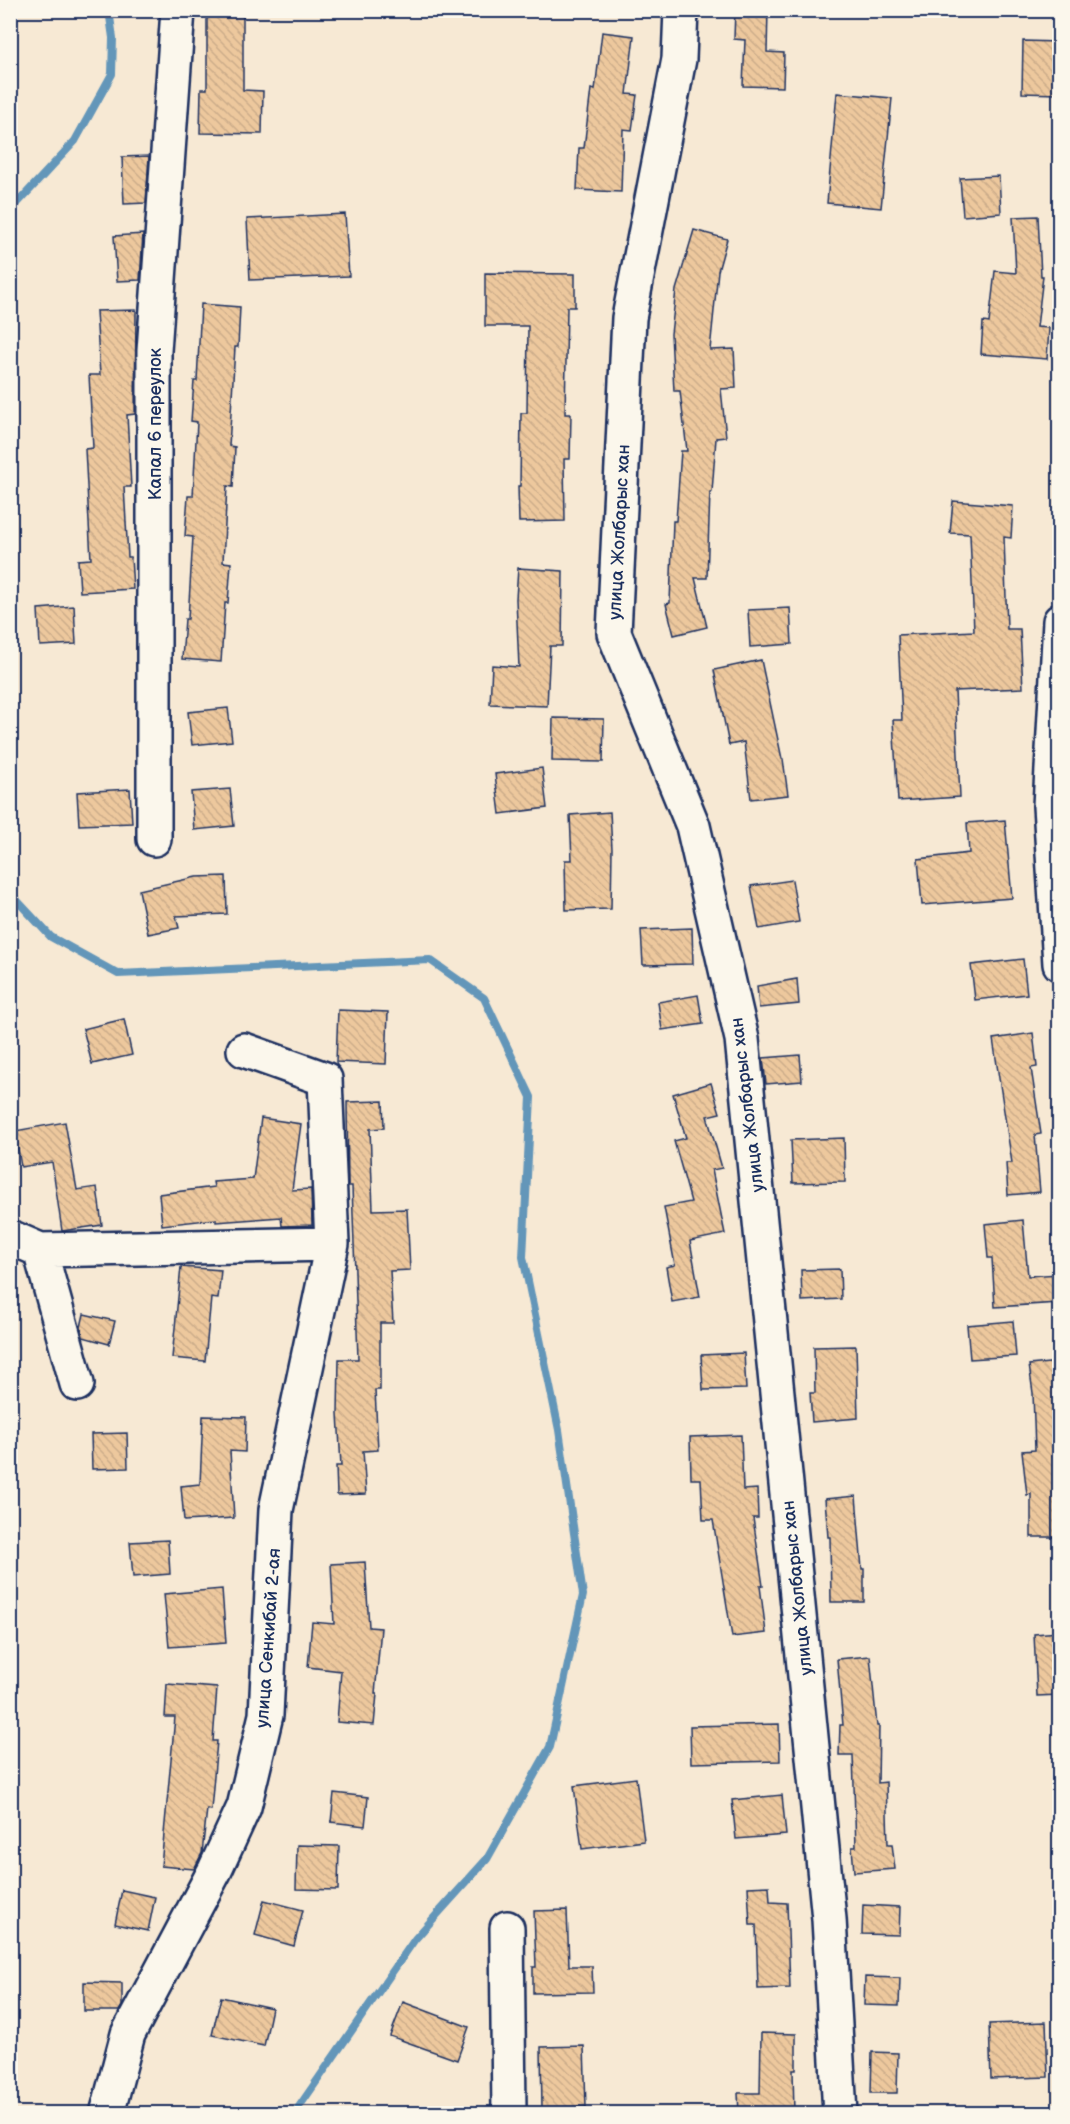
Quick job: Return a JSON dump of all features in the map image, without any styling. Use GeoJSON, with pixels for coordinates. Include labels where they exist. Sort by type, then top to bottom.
{"type":"FeatureCollection","features":[{"type":"Feature","properties":{"kind":"street","name":"Капал 6 переулок"},"geometry":{"type":"LineString","coordinates":[[154,839],[154,351],[178,10]]}},
{"type":"Feature","properties":{"kind":"street","name":"улица Жолбарыс хан"},"geometry":{"type":"LineString","coordinates":[[681,10],[679,58],[629,318],[614,633],[693,826],[742,1039],[830,1919],[840,2114]]}},
{"type":"Feature","properties":{"kind":"street"},"geometry":{"type":"LineString","coordinates":[[1059,621],[1050,806],[1059,964]]}},
{"type":"Feature","properties":{"kind":"street","name":"улица Сенкибай 2-ая"},"geometry":{"type":"LineString","coordinates":[[107,2114],[128,2034],[215,1870],[244,1807],[266,1715],[276,1510],[332,1244],[325,1079],[244,1050]]}},
{"type":"Feature","properties":{"kind":"street"},"geometry":{"type":"LineString","coordinates":[[10,1237],[40,1250],[332,1244]]}},
{"type":"Feature","properties":{"kind":"street"},"geometry":{"type":"LineString","coordinates":[[40,1250],[76,1384]]}},
{"type":"Feature","properties":{"kind":"street"},"geometry":{"type":"LineString","coordinates":[[507,1928],[509,2114]]}},
{"type":"Feature","properties":{"kind":"building"},"geometry":{"type":"Polygon","coordinates":[[[735,10],[768,10],[767,52],[784,53],[783,87],[743,86],[745,40],[734,39],[735,10]]]}},
{"type":"Feature","properties":{"kind":"building"},"geometry":{"type":"Polygon","coordinates":[[[207,12],[243,13],[243,90],[263,91],[262,134],[200,133],[201,89],[207,89],[207,12]]]}},
{"type":"Feature","properties":{"kind":"building"},"geometry":{"type":"Polygon","coordinates":[[[602,32],[634,36],[627,94],[637,95],[632,130],[623,129],[621,192],[577,190],[579,148],[584,148],[591,89],[595,90],[602,32]]]}},
{"type":"Feature","properties":{"kind":"building"},"geometry":{"type":"Polygon","coordinates":[[[1023,41],[1059,42],[1059,94],[1022,93],[1023,41]]]}},
{"type":"Feature","properties":{"kind":"building"},"geometry":{"type":"Polygon","coordinates":[[[837,93],[892,98],[881,208],[827,203],[837,93]]]}},
{"type":"Feature","properties":{"kind":"building"},"geometry":{"type":"Polygon","coordinates":[[[149,156],[146,203],[124,204],[122,157],[149,156]]]}},
{"type":"Feature","properties":{"kind":"building"},"geometry":{"type":"Polygon","coordinates":[[[999,176],[1001,213],[963,216],[960,178],[999,176]]]}},
{"type":"Feature","properties":{"kind":"building"},"geometry":{"type":"Polygon","coordinates":[[[345,214],[349,276],[250,280],[247,219],[345,214]]]}},
{"type":"Feature","properties":{"kind":"building"},"geometry":{"type":"Polygon","coordinates":[[[1038,216],[1041,276],[1043,276],[1037,327],[1049,328],[1047,359],[981,354],[983,322],[989,323],[995,271],[1016,273],[1013,217],[1038,216]]]}},
{"type":"Feature","properties":{"kind":"building"},"geometry":{"type":"Polygon","coordinates":[[[694,230],[727,239],[718,271],[710,350],[734,349],[736,388],[721,389],[726,437],[716,438],[712,492],[710,492],[707,578],[695,578],[707,627],[674,635],[666,604],[670,603],[673,521],[676,521],[681,451],[687,451],[680,391],[674,391],[671,334],[676,290],[694,230]]]}},
{"type":"Feature","properties":{"kind":"building"},"geometry":{"type":"Polygon","coordinates":[[[143,234],[140,280],[117,281],[114,236],[143,234]]]}},
{"type":"Feature","properties":{"kind":"building"},"geometry":{"type":"Polygon","coordinates":[[[485,273],[575,274],[575,307],[567,307],[565,414],[571,414],[570,459],[564,459],[565,521],[519,522],[521,413],[527,413],[528,326],[485,326],[485,273]]]}},
{"type":"Feature","properties":{"kind":"building"},"geometry":{"type":"Polygon","coordinates":[[[201,304],[240,307],[238,347],[235,347],[229,446],[235,447],[233,487],[227,486],[223,562],[231,563],[228,603],[225,603],[221,662],[182,659],[185,619],[188,619],[193,537],[185,536],[188,496],[193,496],[197,422],[191,421],[194,381],[197,381],[201,304]]]}},
{"type":"Feature","properties":{"kind":"building"},"geometry":{"type":"Polygon","coordinates":[[[136,310],[135,414],[127,415],[131,487],[124,487],[128,557],[131,557],[133,589],[80,592],[78,560],[91,559],[85,449],[93,448],[89,375],[100,375],[96,311],[136,310]]]}},
{"type":"Feature","properties":{"kind":"building"},"geometry":{"type":"Polygon","coordinates":[[[953,501],[1013,506],[1011,538],[1004,537],[1007,629],[1020,629],[1023,688],[955,691],[960,797],[898,801],[893,720],[902,720],[898,635],[974,631],[970,534],[950,533],[953,501]]]}},
{"type":"Feature","properties":{"kind":"building"},"geometry":{"type":"Polygon","coordinates":[[[518,568],[563,571],[562,646],[550,646],[547,706],[490,704],[492,665],[519,667],[516,599],[518,568]]]}},
{"type":"Feature","properties":{"kind":"building"},"geometry":{"type":"Polygon","coordinates":[[[74,606],[76,644],[40,646],[38,609],[74,606]]]}},
{"type":"Feature","properties":{"kind":"building"},"geometry":{"type":"Polygon","coordinates":[[[790,608],[792,644],[750,647],[748,610],[790,608]]]}},
{"type":"Feature","properties":{"kind":"building"},"geometry":{"type":"Polygon","coordinates":[[[761,660],[783,759],[788,795],[751,799],[744,742],[729,745],[714,670],[761,660]]]}},
{"type":"Feature","properties":{"kind":"building"},"geometry":{"type":"Polygon","coordinates":[[[228,708],[232,741],[192,745],[188,712],[228,708]]]}},
{"type":"Feature","properties":{"kind":"building"},"geometry":{"type":"Polygon","coordinates":[[[553,718],[604,719],[603,762],[552,761],[553,718]]]}},
{"type":"Feature","properties":{"kind":"building"},"geometry":{"type":"Polygon","coordinates":[[[542,768],[547,808],[500,814],[495,774],[542,768]]]}},
{"type":"Feature","properties":{"kind":"building"},"geometry":{"type":"Polygon","coordinates":[[[130,789],[132,823],[79,825],[77,792],[130,789]]]}},
{"type":"Feature","properties":{"kind":"building"},"geometry":{"type":"Polygon","coordinates":[[[230,789],[234,826],[194,830],[191,792],[230,789]]]}},
{"type":"Feature","properties":{"kind":"building"},"geometry":{"type":"Polygon","coordinates":[[[610,812],[611,909],[566,910],[565,860],[572,860],[570,815],[610,812]]]}},
{"type":"Feature","properties":{"kind":"building"},"geometry":{"type":"Polygon","coordinates":[[[1005,820],[1012,898],[922,905],[918,859],[969,853],[967,823],[1005,820]]]}},
{"type":"Feature","properties":{"kind":"building"},"geometry":{"type":"Polygon","coordinates":[[[226,876],[227,914],[176,916],[179,928],[148,934],[139,890],[196,877],[226,876]]]}},
{"type":"Feature","properties":{"kind":"building"},"geometry":{"type":"Polygon","coordinates":[[[792,880],[799,922],[759,929],[751,886],[792,880]]]}},
{"type":"Feature","properties":{"kind":"building"},"geometry":{"type":"Polygon","coordinates":[[[692,928],[693,964],[643,965],[641,930],[692,928]]]}},
{"type":"Feature","properties":{"kind":"building"},"geometry":{"type":"Polygon","coordinates":[[[1023,959],[1027,994],[975,1000],[971,965],[1023,959]]]}},
{"type":"Feature","properties":{"kind":"building"},"geometry":{"type":"Polygon","coordinates":[[[797,979],[799,1004],[759,1008],[757,986],[797,979]]]}},
{"type":"Feature","properties":{"kind":"building"},"geometry":{"type":"Polygon","coordinates":[[[698,995],[703,1024],[662,1030],[658,1002],[698,995]]]}},
{"type":"Feature","properties":{"kind":"building"},"geometry":{"type":"Polygon","coordinates":[[[338,1010],[388,1012],[386,1064],[336,1062],[338,1010]]]}},
{"type":"Feature","properties":{"kind":"building"},"geometry":{"type":"Polygon","coordinates":[[[124,1019],[132,1055],[92,1064],[83,1029],[124,1019]]]}},
{"type":"Feature","properties":{"kind":"building"},"geometry":{"type":"Polygon","coordinates":[[[1033,1033],[1037,1067],[1031,1068],[1041,1134],[1035,1135],[1040,1192],[1008,1195],[1006,1163],[1012,1163],[993,1039],[1033,1033]]]}},
{"type":"Feature","properties":{"kind":"building"},"geometry":{"type":"Polygon","coordinates":[[[800,1055],[802,1081],[766,1084],[763,1058],[800,1055]]]}},
{"type":"Feature","properties":{"kind":"building"},"geometry":{"type":"Polygon","coordinates":[[[711,1083],[720,1113],[707,1116],[722,1168],[712,1170],[725,1234],[690,1241],[700,1297],[672,1302],[666,1267],[675,1265],[664,1207],[691,1202],[674,1141],[686,1138],[673,1094],[711,1083]]]}},
{"type":"Feature","properties":{"kind":"building"},"geometry":{"type":"Polygon","coordinates":[[[383,1101],[384,1128],[370,1129],[373,1210],[407,1209],[410,1270],[390,1271],[393,1323],[380,1323],[380,1390],[375,1390],[378,1450],[363,1451],[366,1494],[337,1495],[336,1466],[341,1466],[338,1413],[339,1359],[358,1359],[352,1186],[348,1186],[347,1102],[383,1101]]]}},
{"type":"Feature","properties":{"kind":"building"},"geometry":{"type":"Polygon","coordinates":[[[261,1118],[301,1124],[292,1190],[311,1189],[312,1225],[282,1226],[281,1217],[216,1222],[216,1219],[162,1225],[159,1194],[214,1187],[213,1182],[253,1179],[261,1118]]]}},
{"type":"Feature","properties":{"kind":"building"},"geometry":{"type":"Polygon","coordinates":[[[65,1122],[77,1190],[97,1187],[102,1225],[62,1231],[52,1162],[21,1167],[15,1131],[65,1122]]]}},
{"type":"Feature","properties":{"kind":"building"},"geometry":{"type":"Polygon","coordinates":[[[844,1138],[845,1182],[793,1183],[791,1140],[844,1138]]]}},
{"type":"Feature","properties":{"kind":"building"},"geometry":{"type":"Polygon","coordinates":[[[1023,1220],[1028,1276],[1059,1274],[1059,1303],[995,1307],[992,1258],[988,1258],[985,1224],[1023,1220]]]}},
{"type":"Feature","properties":{"kind":"building"},"geometry":{"type":"Polygon","coordinates":[[[181,1267],[221,1270],[218,1299],[211,1298],[205,1361],[172,1358],[181,1267]]]}},
{"type":"Feature","properties":{"kind":"building"},"geometry":{"type":"Polygon","coordinates":[[[840,1269],[841,1299],[802,1301],[801,1270],[840,1269]]]}},
{"type":"Feature","properties":{"kind":"building"},"geometry":{"type":"Polygon","coordinates":[[[84,1314],[115,1321],[109,1344],[83,1337],[81,1327],[84,1314]]]}},
{"type":"Feature","properties":{"kind":"building"},"geometry":{"type":"Polygon","coordinates":[[[1013,1321],[1016,1356],[970,1359],[967,1325],[1013,1321]]]}},
{"type":"Feature","properties":{"kind":"building"},"geometry":{"type":"Polygon","coordinates":[[[856,1346],[858,1418],[812,1422],[810,1393],[815,1393],[814,1347],[856,1346]]]}},
{"type":"Feature","properties":{"kind":"building"},"geometry":{"type":"Polygon","coordinates":[[[744,1353],[746,1389],[703,1390],[701,1355],[744,1353]]]}},
{"type":"Feature","properties":{"kind":"building"},"geometry":{"type":"Polygon","coordinates":[[[1059,1362],[1059,1537],[1031,1537],[1031,1494],[1027,1495],[1022,1451],[1035,1450],[1033,1393],[1029,1365],[1059,1362]]]}},
{"type":"Feature","properties":{"kind":"building"},"geometry":{"type":"Polygon","coordinates":[[[203,1416],[246,1417],[245,1452],[230,1451],[234,1518],[184,1521],[181,1486],[200,1484],[203,1416]]]}},
{"type":"Feature","properties":{"kind":"building"},"geometry":{"type":"Polygon","coordinates":[[[127,1433],[128,1468],[92,1469],[91,1434],[127,1433]]]}},
{"type":"Feature","properties":{"kind":"building"},"geometry":{"type":"Polygon","coordinates":[[[741,1435],[743,1490],[757,1489],[758,1518],[753,1518],[763,1586],[760,1586],[766,1633],[732,1637],[713,1520],[703,1520],[701,1479],[691,1479],[690,1437],[741,1435]]]}},
{"type":"Feature","properties":{"kind":"building"},"geometry":{"type":"Polygon","coordinates":[[[856,1496],[862,1569],[864,1569],[864,1602],[831,1602],[830,1537],[828,1537],[825,1499],[856,1496]]]}},
{"type":"Feature","properties":{"kind":"building"},"geometry":{"type":"Polygon","coordinates":[[[168,1540],[170,1574],[133,1577],[130,1542],[168,1540]]]}},
{"type":"Feature","properties":{"kind":"building"},"geometry":{"type":"Polygon","coordinates":[[[365,1562],[369,1627],[381,1628],[374,1725],[337,1722],[341,1671],[308,1667],[312,1622],[334,1624],[331,1564],[365,1562]]]}},
{"type":"Feature","properties":{"kind":"building"},"geometry":{"type":"Polygon","coordinates":[[[222,1589],[226,1643],[169,1647],[164,1594],[222,1589]]]}},
{"type":"Feature","properties":{"kind":"building"},"geometry":{"type":"Polygon","coordinates":[[[1059,1632],[1059,1695],[1037,1696],[1034,1634],[1059,1632]]]}},
{"type":"Feature","properties":{"kind":"building"},"geometry":{"type":"Polygon","coordinates":[[[870,1656],[877,1726],[879,1726],[878,1783],[886,1782],[888,1844],[892,1844],[895,1869],[854,1872],[852,1847],[856,1847],[853,1755],[839,1755],[840,1725],[843,1725],[837,1659],[870,1656]]]}},
{"type":"Feature","properties":{"kind":"building"},"geometry":{"type":"Polygon","coordinates":[[[167,1684],[217,1688],[213,1741],[217,1741],[211,1810],[207,1809],[202,1853],[194,1869],[161,1866],[175,1717],[165,1717],[167,1684]]]}},
{"type":"Feature","properties":{"kind":"building"},"geometry":{"type":"Polygon","coordinates":[[[779,1724],[780,1761],[691,1763],[690,1726],[779,1724]]]}},
{"type":"Feature","properties":{"kind":"building"},"geometry":{"type":"Polygon","coordinates":[[[636,1778],[644,1841],[582,1849],[574,1786],[636,1778]]]}},
{"type":"Feature","properties":{"kind":"building"},"geometry":{"type":"Polygon","coordinates":[[[334,1793],[368,1797],[365,1826],[331,1822],[334,1793]]]}},
{"type":"Feature","properties":{"kind":"building"},"geometry":{"type":"Polygon","coordinates":[[[782,1795],[786,1835],[736,1839],[732,1800],[782,1795]]]}},
{"type":"Feature","properties":{"kind":"building"},"geometry":{"type":"Polygon","coordinates":[[[297,1845],[339,1846],[338,1890],[296,1889],[297,1845]]]}},
{"type":"Feature","properties":{"kind":"building"},"geometry":{"type":"Polygon","coordinates":[[[769,1886],[770,1902],[787,1903],[790,1988],[758,1989],[756,1925],[750,1925],[748,1887],[769,1886]]]}},
{"type":"Feature","properties":{"kind":"building"},"geometry":{"type":"Polygon","coordinates":[[[122,1890],[155,1897],[148,1931],[115,1924],[122,1890]]]}},
{"type":"Feature","properties":{"kind":"building"},"geometry":{"type":"Polygon","coordinates":[[[264,1900],[303,1910],[294,1946],[255,1935],[264,1900]]]}},
{"type":"Feature","properties":{"kind":"building"},"geometry":{"type":"Polygon","coordinates":[[[863,1905],[900,1907],[899,1935],[862,1934],[863,1905]]]}},
{"type":"Feature","properties":{"kind":"building"},"geometry":{"type":"Polygon","coordinates":[[[567,1910],[569,1966],[592,1966],[593,1992],[533,1993],[533,1967],[536,1967],[534,1911],[567,1910]]]}},
{"type":"Feature","properties":{"kind":"building"},"geometry":{"type":"Polygon","coordinates":[[[865,1977],[900,1978],[899,2006],[864,2005],[865,1977]]]}},
{"type":"Feature","properties":{"kind":"building"},"geometry":{"type":"Polygon","coordinates":[[[84,1982],[122,1983],[122,2006],[119,2011],[84,2011],[84,1982]]]}},
{"type":"Feature","properties":{"kind":"building"},"geometry":{"type":"Polygon","coordinates":[[[221,1997],[272,2008],[264,2046],[212,2035],[221,1997]]]}},
{"type":"Feature","properties":{"kind":"building"},"geometry":{"type":"Polygon","coordinates":[[[403,2002],[469,2027],[457,2060],[390,2036],[403,2002]]]}},
{"type":"Feature","properties":{"kind":"building"},"geometry":{"type":"Polygon","coordinates":[[[1046,2022],[1048,2077],[991,2079],[989,2024],[1046,2022]]]}},
{"type":"Feature","properties":{"kind":"building"},"geometry":{"type":"Polygon","coordinates":[[[761,2033],[796,2034],[796,2070],[793,2070],[794,2114],[739,2114],[738,2093],[760,2093],[761,2033]]]}},
{"type":"Feature","properties":{"kind":"building"},"geometry":{"type":"Polygon","coordinates":[[[584,2046],[586,2107],[542,2108],[541,2047],[584,2046]]]}},
{"type":"Feature","properties":{"kind":"building"},"geometry":{"type":"Polygon","coordinates":[[[872,2052],[898,2053],[897,2093],[871,2093],[872,2052]]]}},
{"type":"Feature","properties":{"kind":"waterway"},"geometry":{"type":"LineString","coordinates":[[10,211],[75,141],[112,74],[113,38],[109,10]]}},
{"type":"Feature","properties":{"kind":"waterway"},"geometry":{"type":"LineString","coordinates":[[10,893],[51,937],[118,974],[430,960],[484,998],[531,1097],[523,1257],[559,1430],[583,1595],[550,1747],[487,1859],[415,1939],[294,2114]]}}]}
